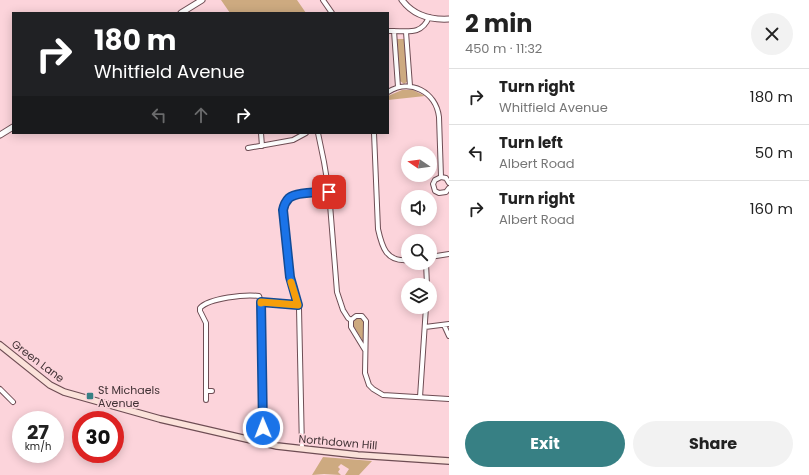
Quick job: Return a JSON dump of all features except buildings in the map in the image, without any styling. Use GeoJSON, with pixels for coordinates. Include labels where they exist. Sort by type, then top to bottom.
{"type":"FeatureCollection","features":[{"type":"Feature","properties":{"kind":"main road","name":"Green Lane"},"geometry":{"type":"LineString","coordinates":[[0,345],[50,385],[64,392]]}},
{"type":"Feature","properties":{"kind":"main road","name":"Northdown Hill"},"geometry":{"type":"LineString","coordinates":[[64,392],[160,419],[264,444],[358,455],[449,461]]}},
{"type":"Feature","properties":{"kind":"street"},"geometry":{"type":"LineString","coordinates":[[183,12],[202,0]]}},
{"type":"Feature","properties":{"kind":"street"},"geometry":{"type":"LineString","coordinates":[[323,0],[331,12]]}},
{"type":"Feature","properties":{"kind":"street"},"geometry":{"type":"LineString","coordinates":[[402,0],[410,9],[429,17],[449,19]]}},
{"type":"Feature","properties":{"kind":"street"},"geometry":{"type":"LineString","coordinates":[[389,31],[406,32],[420,30],[427,23],[429,17]]}},
{"type":"Feature","properties":{"kind":"street"},"geometry":{"type":"LineString","coordinates":[[394,31],[398,87]]}},
{"type":"Feature","properties":{"kind":"street"},"geometry":{"type":"LineString","coordinates":[[406,32],[410,86]]}},
{"type":"Feature","properties":{"kind":"street"},"geometry":{"type":"LineString","coordinates":[[389,92],[398,87],[410,86],[420,89],[434,100],[438,109],[441,177]]}},
{"type":"Feature","properties":{"kind":"street"},"geometry":{"type":"LineString","coordinates":[[0,135],[12,128]]}},
{"type":"Feature","properties":{"kind":"street"},"geometry":{"type":"LineString","coordinates":[[261,134],[262,146]]}},
{"type":"Feature","properties":{"kind":"street"},"geometry":{"type":"LineString","coordinates":[[248,148],[293,140],[304,134]]}},
{"type":"Feature","properties":{"kind":"street"},"geometry":{"type":"LineString","coordinates":[[318,134],[329,192],[337,292],[343,310],[351,320],[351,327],[365,350]]}},
{"type":"Feature","properties":{"kind":"street"},"geometry":{"type":"LineString","coordinates":[[374,134],[378,229],[381,241],[388,254],[394,259],[401,261]]}},
{"type":"Feature","properties":{"kind":"street"},"geometry":{"type":"LineString","coordinates":[[449,183],[446,178],[441,177],[437,178],[433,187],[435,191],[439,193],[444,193],[449,188]]}},
{"type":"Feature","properties":{"kind":"street"},"geometry":{"type":"LineString","coordinates":[[302,449],[298,305],[290,277],[283,210],[285,202],[290,197],[329,192]]}},
{"type":"Feature","properties":{"kind":"street"},"geometry":{"type":"LineString","coordinates":[[437,256],[449,254]]}},
{"type":"Feature","properties":{"kind":"street"},"geometry":{"type":"LineString","coordinates":[[206,400],[206,323],[200,313],[200,308],[207,302],[238,297],[259,296],[261,302],[264,444]]}},
{"type":"Feature","properties":{"kind":"street"},"geometry":{"type":"LineString","coordinates":[[261,302],[298,305]]}},
{"type":"Feature","properties":{"kind":"street"},"geometry":{"type":"LineString","coordinates":[[420,397],[426,314]]}},
{"type":"Feature","properties":{"kind":"street"},"geometry":{"type":"LineString","coordinates":[[351,320],[354,317],[362,316],[366,321],[364,373],[369,385],[373,389],[383,395],[449,399]]}},
{"type":"Feature","properties":{"kind":"street"},"geometry":{"type":"LineString","coordinates":[[425,327],[447,324],[449,336]]}},
{"type":"Feature","properties":{"kind":"street"},"geometry":{"type":"LineString","coordinates":[[0,389],[13,402]]}},
{"type":"Feature","properties":{"kind":"street"},"geometry":{"type":"LineString","coordinates":[[206,391],[212,391]]}},
{"type":"Feature","properties":{"kind":"shaded area"},"geometry":{"type":"Polygon","coordinates":[[[221,0],[297,0],[305,12],[229,12],[221,0]]]}},
{"type":"Feature","properties":{"kind":"shaded area"},"geometry":{"type":"Polygon","coordinates":[[[397,39],[404,39],[408,81],[404,84],[400,81],[397,39]]]}},
{"type":"Feature","properties":{"kind":"shaded area"},"geometry":{"type":"Polygon","coordinates":[[[402,90],[413,90],[425,96],[389,100],[389,96],[402,90]]]}},
{"type":"Feature","properties":{"kind":"shaded area"},"geometry":{"type":"Polygon","coordinates":[[[361,318],[365,322],[363,341],[353,325],[354,320],[361,318]]]}},
{"type":"Feature","properties":{"kind":"shaded area"},"geometry":{"type":"Polygon","coordinates":[[[323,457],[372,461],[359,475],[345,475],[349,469],[341,464],[338,467],[340,469],[338,472],[341,475],[312,475],[323,457]]]}},
{"type":"Feature","properties":{"kind":"slow traffic"},"geometry":{"type":"LineString","coordinates":[[261,303],[298,305],[291,282]]}},
{"type":"Feature","properties":{"kind":"place","name":"St Michaels Avenue"},"geometry":{"type":"Point","coordinates":[90,396]}},
{"type":"Feature","properties":{"kind":"route"},"geometry":{"type":"LineString","coordinates":[[263,428],[261,302],[298,305],[290,277],[283,210],[285,202],[290,197],[298,195],[329,192]]}}]}
